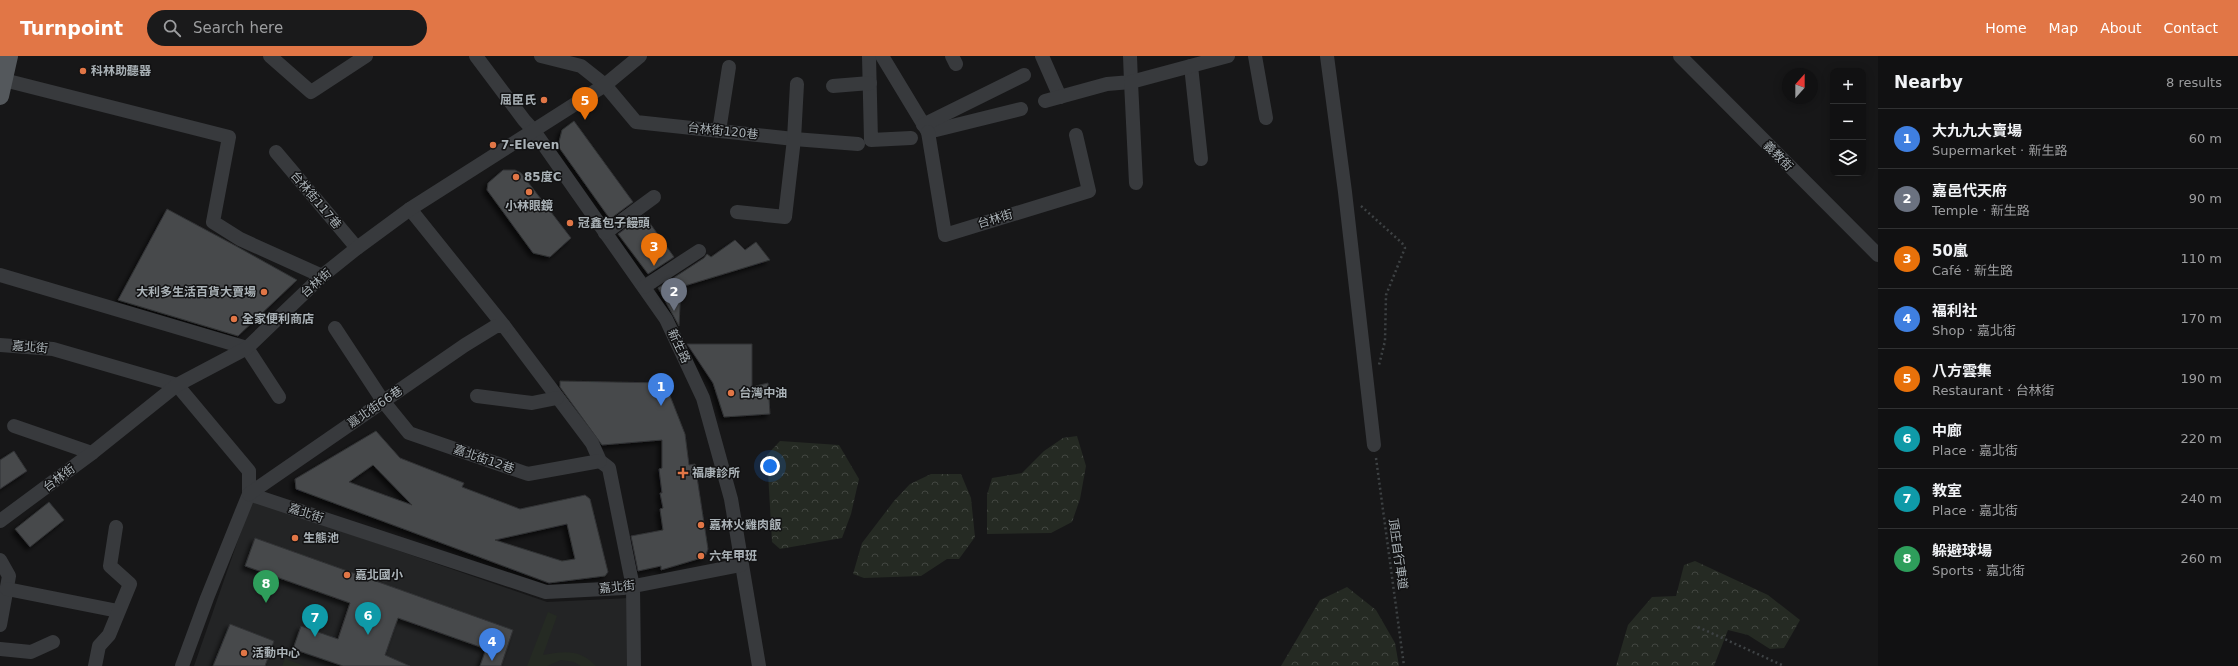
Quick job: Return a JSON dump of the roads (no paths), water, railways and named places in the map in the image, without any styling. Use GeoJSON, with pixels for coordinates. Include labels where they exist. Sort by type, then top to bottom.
{"type":"FeatureCollection","features":[{"type":"Feature","properties":{"kind":"main road"},"geometry":{"type":"LineString","coordinates":[[2,88],[9,56]]}},
{"type":"Feature","properties":{"kind":"street"},"geometry":{"type":"LineString","coordinates":[[270,56],[310,92],[366,56]]}},
{"type":"Feature","properties":{"kind":"street","name":"新生路"},"geometry":{"type":"LineString","coordinates":[[476,56],[524,120],[534,130],[666,319],[703,398],[731,499],[759,666]]}},
{"type":"Feature","properties":{"kind":"street","name":"台林街120巷"},"geometry":{"type":"LineString","coordinates":[[541,56],[581,66],[604,85],[636,122],[794,139],[864,142],[911,138]]}},
{"type":"Feature","properties":{"kind":"street","name":"台林街"},"geometry":{"type":"LineString","coordinates":[[0,521],[92,453],[177,385],[247,348],[322,276],[410,209],[604,85],[640,56]]}},
{"type":"Feature","properties":{"kind":"street"},"geometry":{"type":"LineString","coordinates":[[864,142],[870,83],[869,56]]}},
{"type":"Feature","properties":{"kind":"street","name":"台林街"},"geometry":{"type":"LineString","coordinates":[[882,56],[926,129],[945,235],[1089,191],[1076,135]]}},
{"type":"Feature","properties":{"kind":"street"},"geometry":{"type":"LineString","coordinates":[[1042,56],[1060,97]]}},
{"type":"Feature","properties":{"kind":"street"},"geometry":{"type":"LineString","coordinates":[[1130,56],[1136,183]]}},
{"type":"Feature","properties":{"kind":"street"},"geometry":{"type":"LineString","coordinates":[[1045,101],[1107,84],[1131,82],[1228,56]]}},
{"type":"Feature","properties":{"kind":"street"},"geometry":{"type":"LineString","coordinates":[[1255,56],[1266,118]]}},
{"type":"Feature","properties":{"kind":"street"},"geometry":{"type":"LineString","coordinates":[[1327,56],[1345,192],[1374,445]]}},
{"type":"Feature","properties":{"kind":"street","name":"義教街"},"geometry":{"type":"LineString","coordinates":[[1680,56],[1878,255]]}},
{"type":"Feature","properties":{"kind":"street"},"geometry":{"type":"LineString","coordinates":[[1191,66],[1201,159]]}},
{"type":"Feature","properties":{"kind":"street"},"geometry":{"type":"LineString","coordinates":[[719,131],[729,67]]}},
{"type":"Feature","properties":{"kind":"street"},"geometry":{"type":"LineString","coordinates":[[926,129],[1024,75]]}},
{"type":"Feature","properties":{"kind":"street"},"geometry":{"type":"LineString","coordinates":[[833,86],[870,83]]}},
{"type":"Feature","properties":{"kind":"street"},"geometry":{"type":"LineString","coordinates":[[737,212],[785,217],[794,139],[797,84]]}},
{"type":"Feature","properties":{"kind":"street"},"geometry":{"type":"LineString","coordinates":[[2,88],[228,138],[213,222],[240,239],[322,276]]}},
{"type":"Feature","properties":{"kind":"street"},"geometry":{"type":"LineString","coordinates":[[926,129],[1021,109]]}},
{"type":"Feature","properties":{"kind":"street","name":"台林街117巷"},"geometry":{"type":"LineString","coordinates":[[276,152],[357,248]]}},
{"type":"Feature","properties":{"kind":"street"},"geometry":{"type":"LineString","coordinates":[[605,233],[654,197]]}},
{"type":"Feature","properties":{"kind":"street"},"geometry":{"type":"LineString","coordinates":[[410,209],[504,326],[592,443],[600,461],[609,468],[633,587],[634,666]]}},
{"type":"Feature","properties":{"kind":"street"},"geometry":{"type":"LineString","coordinates":[[644,287],[699,251]]}},
{"type":"Feature","properties":{"kind":"street"},"geometry":{"type":"LineString","coordinates":[[0,275],[247,348],[279,397]]}},
{"type":"Feature","properties":{"kind":"street","name":"嘉北街66巷"},"geometry":{"type":"LineString","coordinates":[[248,494],[465,345],[496,326],[504,326]]}},
{"type":"Feature","properties":{"kind":"street","name":"嘉北街12巷"},"geometry":{"type":"LineString","coordinates":[[335,328],[384,401],[409,433],[528,474],[600,461]]}},
{"type":"Feature","properties":{"kind":"street","name":"嘉北街"},"geometry":{"type":"LineString","coordinates":[[0,345],[53,349],[177,385]]}},
{"type":"Feature","properties":{"kind":"street"},"geometry":{"type":"LineString","coordinates":[[177,385],[249,471],[248,494],[182,666]]}},
{"type":"Feature","properties":{"kind":"street"},"geometry":{"type":"LineString","coordinates":[[477,396],[532,403],[557,398]]}},
{"type":"Feature","properties":{"kind":"street"},"geometry":{"type":"LineString","coordinates":[[14,426],[92,453]]}},
{"type":"Feature","properties":{"kind":"street","name":"嘉北街"},"geometry":{"type":"LineString","coordinates":[[248,494],[546,592],[633,587],[741,565]]}},
{"type":"Feature","properties":{"kind":"street"},"geometry":{"type":"LineString","coordinates":[[95,666],[99,646],[109,636],[130,584],[110,566],[116,527]]}},
{"type":"Feature","properties":{"kind":"street"},"geometry":{"type":"LineString","coordinates":[[0,560],[9,576],[0,625]]}},
{"type":"Feature","properties":{"kind":"street"},"geometry":{"type":"LineString","coordinates":[[7,589],[118,611]]}},
{"type":"Feature","properties":{"kind":"street"},"geometry":{"type":"LineString","coordinates":[[0,649],[30,652],[53,642]]}},
{"type":"Feature","properties":{"kind":"place","name":"科林助聽器"},"geometry":{"type":"Point","coordinates":[83,71]}},
{"type":"Feature","properties":{"kind":"place","name":"屈臣氏"},"geometry":{"type":"Point","coordinates":[544,100]}},
{"type":"Feature","properties":{"kind":"place","name":"八方雲集"},"geometry":{"type":"Point","coordinates":[585,120]}},
{"type":"Feature","properties":{"kind":"place","name":"7-Eleven"},"geometry":{"type":"Point","coordinates":[493,145]}},
{"type":"Feature","properties":{"kind":"place","name":"85度C"},"geometry":{"type":"Point","coordinates":[516,177]}},
{"type":"Feature","properties":{"kind":"place","name":"小林眼鏡"},"geometry":{"type":"Point","coordinates":[529,192]}},
{"type":"Feature","properties":{"kind":"place","name":"冠鑫包子饅頭"},"geometry":{"type":"Point","coordinates":[570,223]}},
{"type":"Feature","properties":{"kind":"place","name":"50嵐"},"geometry":{"type":"Point","coordinates":[654,266]}},
{"type":"Feature","properties":{"kind":"place","name":"大利多生活百貨大賣場"},"geometry":{"type":"Point","coordinates":[264,292]}},
{"type":"Feature","properties":{"kind":"place","name":"嘉邑代天府"},"geometry":{"type":"Point","coordinates":[674,311]}},
{"type":"Feature","properties":{"kind":"place","name":"全家便利商店"},"geometry":{"type":"Point","coordinates":[234,319]}},
{"type":"Feature","properties":{"kind":"place","name":"台灣中油"},"geometry":{"type":"Point","coordinates":[731,393]}},
{"type":"Feature","properties":{"kind":"place","name":"大九九大賣場"},"geometry":{"type":"Point","coordinates":[661,406]}},
{"type":"Feature","properties":{"kind":"place","name":"福康診所"},"geometry":{"type":"Point","coordinates":[683,473]}},
{"type":"Feature","properties":{"kind":"place","name":"嘉林火雞肉飯"},"geometry":{"type":"Point","coordinates":[701,525]}},
{"type":"Feature","properties":{"kind":"place","name":"生態池"},"geometry":{"type":"Point","coordinates":[295,538]}},
{"type":"Feature","properties":{"kind":"place","name":"六年甲班"},"geometry":{"type":"Point","coordinates":[701,556]}},
{"type":"Feature","properties":{"kind":"place","name":"嘉北國小"},"geometry":{"type":"Point","coordinates":[347,575]}},
{"type":"Feature","properties":{"kind":"place","name":"躲避球場"},"geometry":{"type":"Point","coordinates":[266,603]}},
{"type":"Feature","properties":{"kind":"place","name":"中廊"},"geometry":{"type":"Point","coordinates":[368,635]}},
{"type":"Feature","properties":{"kind":"place","name":"教室"},"geometry":{"type":"Point","coordinates":[315,637]}},
{"type":"Feature","properties":{"kind":"place","name":"活動中心"},"geometry":{"type":"Point","coordinates":[244,653]}},
{"type":"Feature","properties":{"kind":"place","name":"福利社"},"geometry":{"type":"Point","coordinates":[492,661]}}]}
